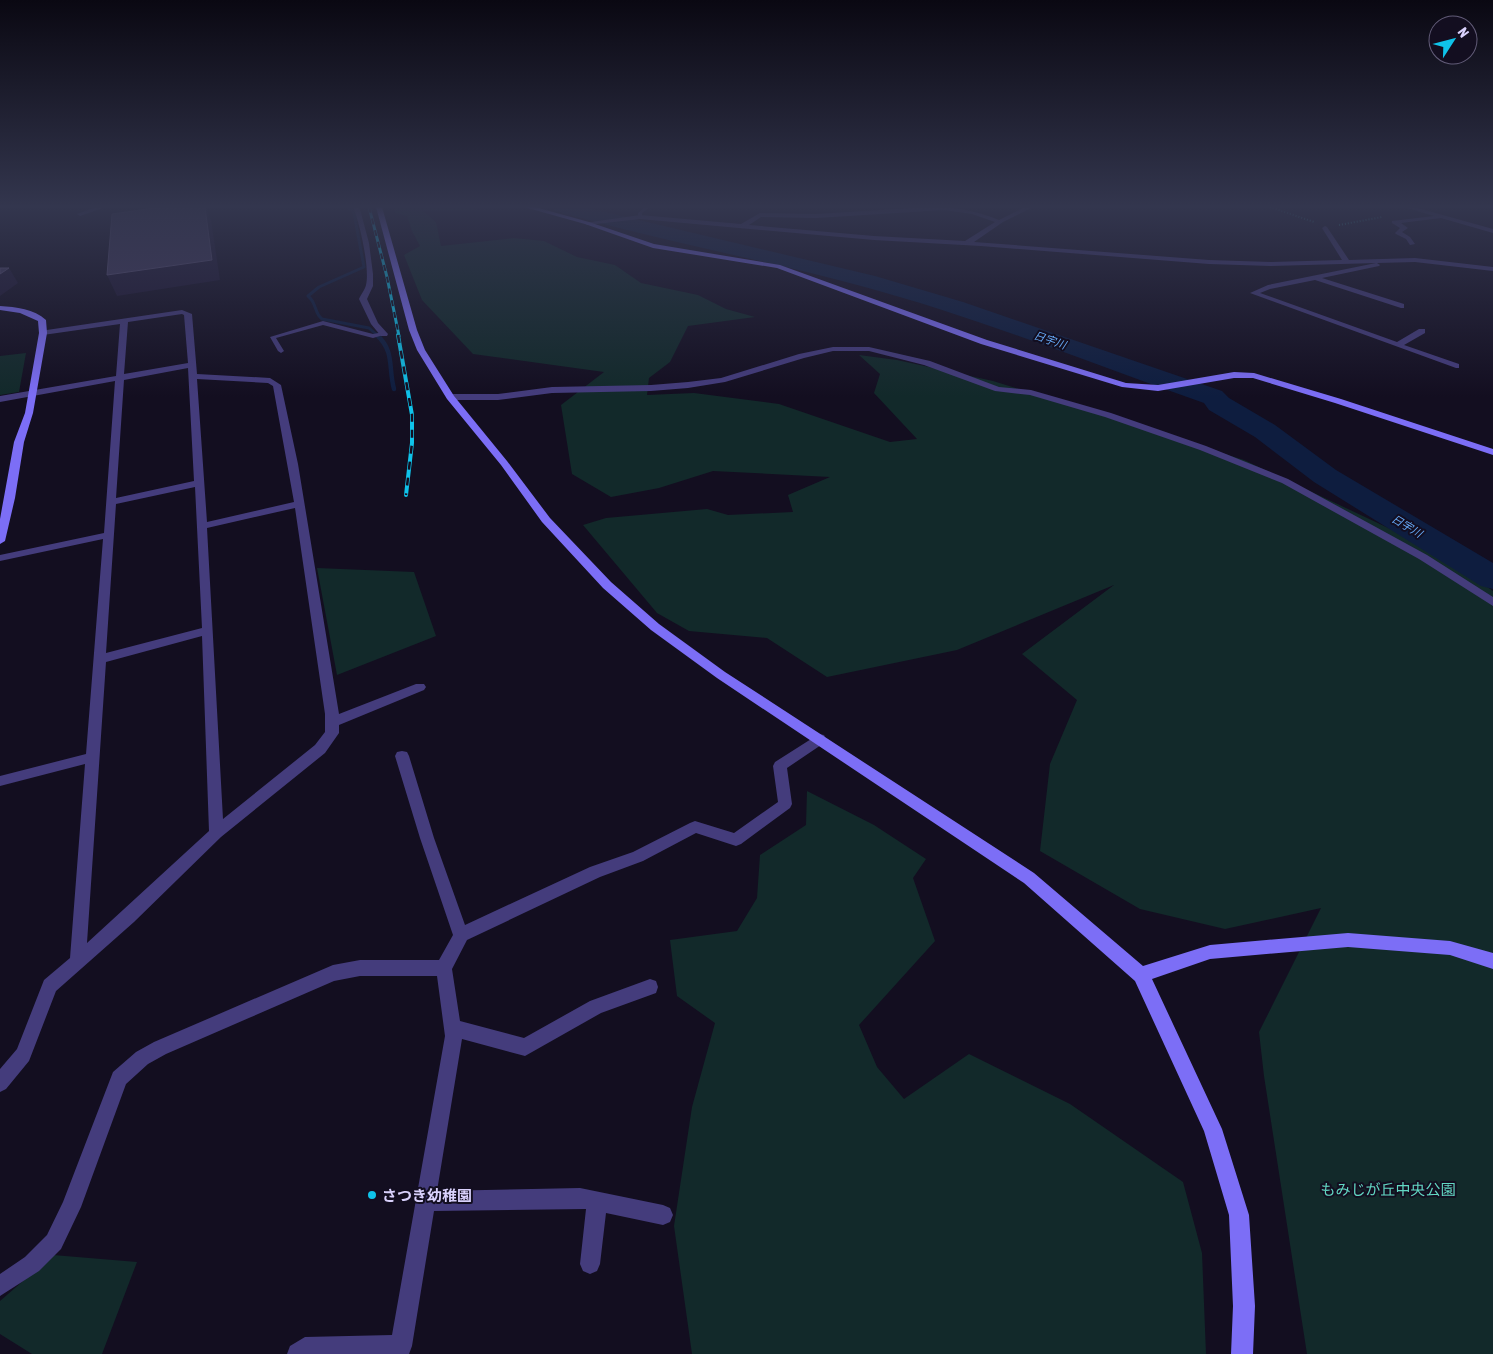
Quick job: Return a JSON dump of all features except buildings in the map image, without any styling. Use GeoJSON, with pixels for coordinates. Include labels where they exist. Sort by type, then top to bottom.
{"type":"FeatureCollection","features":[{"type":"Feature","properties":{"kind":"street"},"geometry":{"type":"LineString","coordinates":[[369,270],[370,280],[363,299],[375,324],[384,334]]}},
{"type":"Feature","properties":{"kind":"street"},"geometry":{"type":"LineString","coordinates":[[397,270],[421,350],[450,397],[504,462],[546,520],[607,585],[655,627],[721,675],[1029,878],[1141,976],[1213,1130],[1239,1215],[1244,1306],[1242,1354]]}},
{"type":"Feature","properties":{"kind":"street"},"geometry":{"type":"LineString","coordinates":[[789,270],[994,345],[1125,385],[1158,388],[1234,375],[1254,376],[1493,452]]}},
{"type":"Feature","properties":{"kind":"street"},"geometry":{"type":"LineString","coordinates":[[1351,270],[1268,287],[1254,293],[1456,366]]}},
{"type":"Feature","properties":{"kind":"street"},"geometry":{"type":"LineString","coordinates":[[1315,278],[1401,306]]}},
{"type":"Feature","properties":{"kind":"street"},"geometry":{"type":"LineString","coordinates":[[0,308],[32,313],[42,320],[43,333],[29,413],[19,442],[0,542]]}},
{"type":"Feature","properties":{"kind":"street"},"geometry":{"type":"LineString","coordinates":[[43,333],[182,312],[188,314],[208,630],[216,833]]}},
{"type":"Feature","properties":{"kind":"street"},"geometry":{"type":"LineString","coordinates":[[78,961],[124,321]]}},
{"type":"Feature","properties":{"kind":"street"},"geometry":{"type":"LineString","coordinates":[[1398,345],[1422,331]]}},
{"type":"Feature","properties":{"kind":"street"},"geometry":{"type":"LineString","coordinates":[[450,397],[498,397],[552,390],[651,388],[688,385],[722,380],[802,356],[833,349],[869,349],[888,352],[927,362],[998,389],[1031,393],[1108,415],[1203,448],[1286,481],[1423,557],[1493,602]]}},
{"type":"Feature","properties":{"kind":"street"},"geometry":{"type":"LineString","coordinates":[[0,399],[120,378],[192,371],[270,381],[277,385],[299,504],[332,722],[332,733],[320,749],[216,833],[135,911],[50,986],[23,1055],[0,1083]]}},
{"type":"Feature","properties":{"kind":"street"},"geometry":{"type":"LineString","coordinates":[[111,502],[199,483]]}},
{"type":"Feature","properties":{"kind":"street"},"geometry":{"type":"LineString","coordinates":[[202,526],[299,504]]}},
{"type":"Feature","properties":{"kind":"street"},"geometry":{"type":"LineString","coordinates":[[0,558],[108,535]]}},
{"type":"Feature","properties":{"kind":"street"},"geometry":{"type":"LineString","coordinates":[[100,659],[208,630]]}},
{"type":"Feature","properties":{"kind":"street"},"geometry":{"type":"LineString","coordinates":[[332,722],[420,687]]}},
{"type":"Feature","properties":{"kind":"street"},"geometry":{"type":"LineString","coordinates":[[298,1354],[305,1348],[401,1346],[454,1036],[444,968],[461,935],[595,872],[638,857],[695,827],[736,840],[784,804],[780,766],[819,739]]}},
{"type":"Feature","properties":{"kind":"street"},"geometry":{"type":"LineString","coordinates":[[402,756],[427,838],[461,935]]}},
{"type":"Feature","properties":{"kind":"street"},"geometry":{"type":"LineString","coordinates":[[0,782],[93,758]]}},
{"type":"Feature","properties":{"kind":"street"},"geometry":{"type":"LineString","coordinates":[[1141,976],[1210,952],[1348,940],[1450,948],[1493,961]]}},
{"type":"Feature","properties":{"kind":"street"},"geometry":{"type":"LineString","coordinates":[[0,1286],[32,1264],[54,1242],[72,1207],[118,1078],[142,1058],[160,1048],[334,973],[360,968],[444,968]]}},
{"type":"Feature","properties":{"kind":"street"},"geometry":{"type":"LineString","coordinates":[[453,1028],[525,1047],[596,1007],[650,987]]}},
{"type":"Feature","properties":{"kind":"street"},"geometry":{"type":"LineString","coordinates":[[426,1202],[580,1198],[663,1216]]}},
{"type":"Feature","properties":{"kind":"street"},"geometry":{"type":"LineString","coordinates":[[590,1264],[597,1202]]}},
{"type":"Feature","properties":{"kind":"lane"},"geometry":{"type":"LineString","coordinates":[[281,351],[273,337],[323,323],[372,336],[384,334]]}},
{"type":"Feature","properties":{"kind":"green space","name":"もみじが丘中央公園"},"geometry":{"type":"Polygon","coordinates":[[[410,270],[622,270],[641,283],[698,295],[726,309],[755,317],[688,326],[670,362],[649,378],[647,395],[694,393],[779,404],[890,442],[917,439],[874,393],[880,374],[859,355],[897,360],[993,381],[1244,460],[1435,550],[1493,591],[1493,1354],[1307,1354],[1264,1076],[1259,1032],[1321,908],[1225,929],[1140,909],[1040,851],[1050,764],[1077,700],[1022,654],[1114,585],[957,650],[827,677],[767,638],[689,631],[657,613],[583,525],[606,518],[707,509],[728,515],[793,512],[788,495],[830,477],[713,471],[659,488],[611,497],[572,474],[561,405],[604,372],[473,354],[422,300],[410,270]]]}},
{"type":"Feature","properties":{"kind":"green space"},"geometry":{"type":"Polygon","coordinates":[[[26,353],[19,392],[0,395],[0,356],[26,353]]]}},
{"type":"Feature","properties":{"kind":"green space"},"geometry":{"type":"Polygon","coordinates":[[[317,568],[414,572],[436,636],[337,675],[317,568]]]}},
{"type":"Feature","properties":{"kind":"green space"},"geometry":{"type":"Polygon","coordinates":[[[807,791],[874,825],[926,859],[913,878],[935,941],[859,1025],[877,1067],[904,1099],[969,1054],[1070,1104],[1183,1182],[1202,1253],[1206,1354],[692,1354],[674,1226],[692,1107],[715,1023],[677,996],[670,940],[737,931],[757,898],[760,855],[806,825],[807,791]]]}},
{"type":"Feature","properties":{"kind":"green space"},"geometry":{"type":"Polygon","coordinates":[[[53,1255],[137,1262],[102,1354],[32,1354],[0,1334],[0,1301],[53,1255]]]}},
{"type":"Feature","properties":{"kind":"waterway"},"geometry":{"type":"LineString","coordinates":[[357,270],[319,287],[308,296],[313,302],[319,317],[322,319],[369,328],[378,336]]}},
{"type":"Feature","properties":{"kind":"waterway","name":"日宇川"},"geometry":{"type":"LineString","coordinates":[[821,270],[867,281],[955,307],[1213,397],[1219,404],[1265,431],[1325,476],[1493,578]]}},
{"type":"Feature","properties":{"kind":"waterway"},"geometry":{"type":"LineString","coordinates":[[378,336],[383,341],[389,354],[394,389]]}},
{"type":"Feature","properties":{"kind":"railway"},"geometry":{"type":"LineString","coordinates":[[385,270],[399,336]]}},
{"type":"Feature","properties":{"kind":"railway"},"geometry":{"type":"LineString","coordinates":[[398,335],[412,415],[412,443],[406,495]]}},
{"type":"Feature","properties":{"kind":"place","name":"さつき幼稚園"},"geometry":{"type":"Point","coordinates":[372,1195]}}]}
